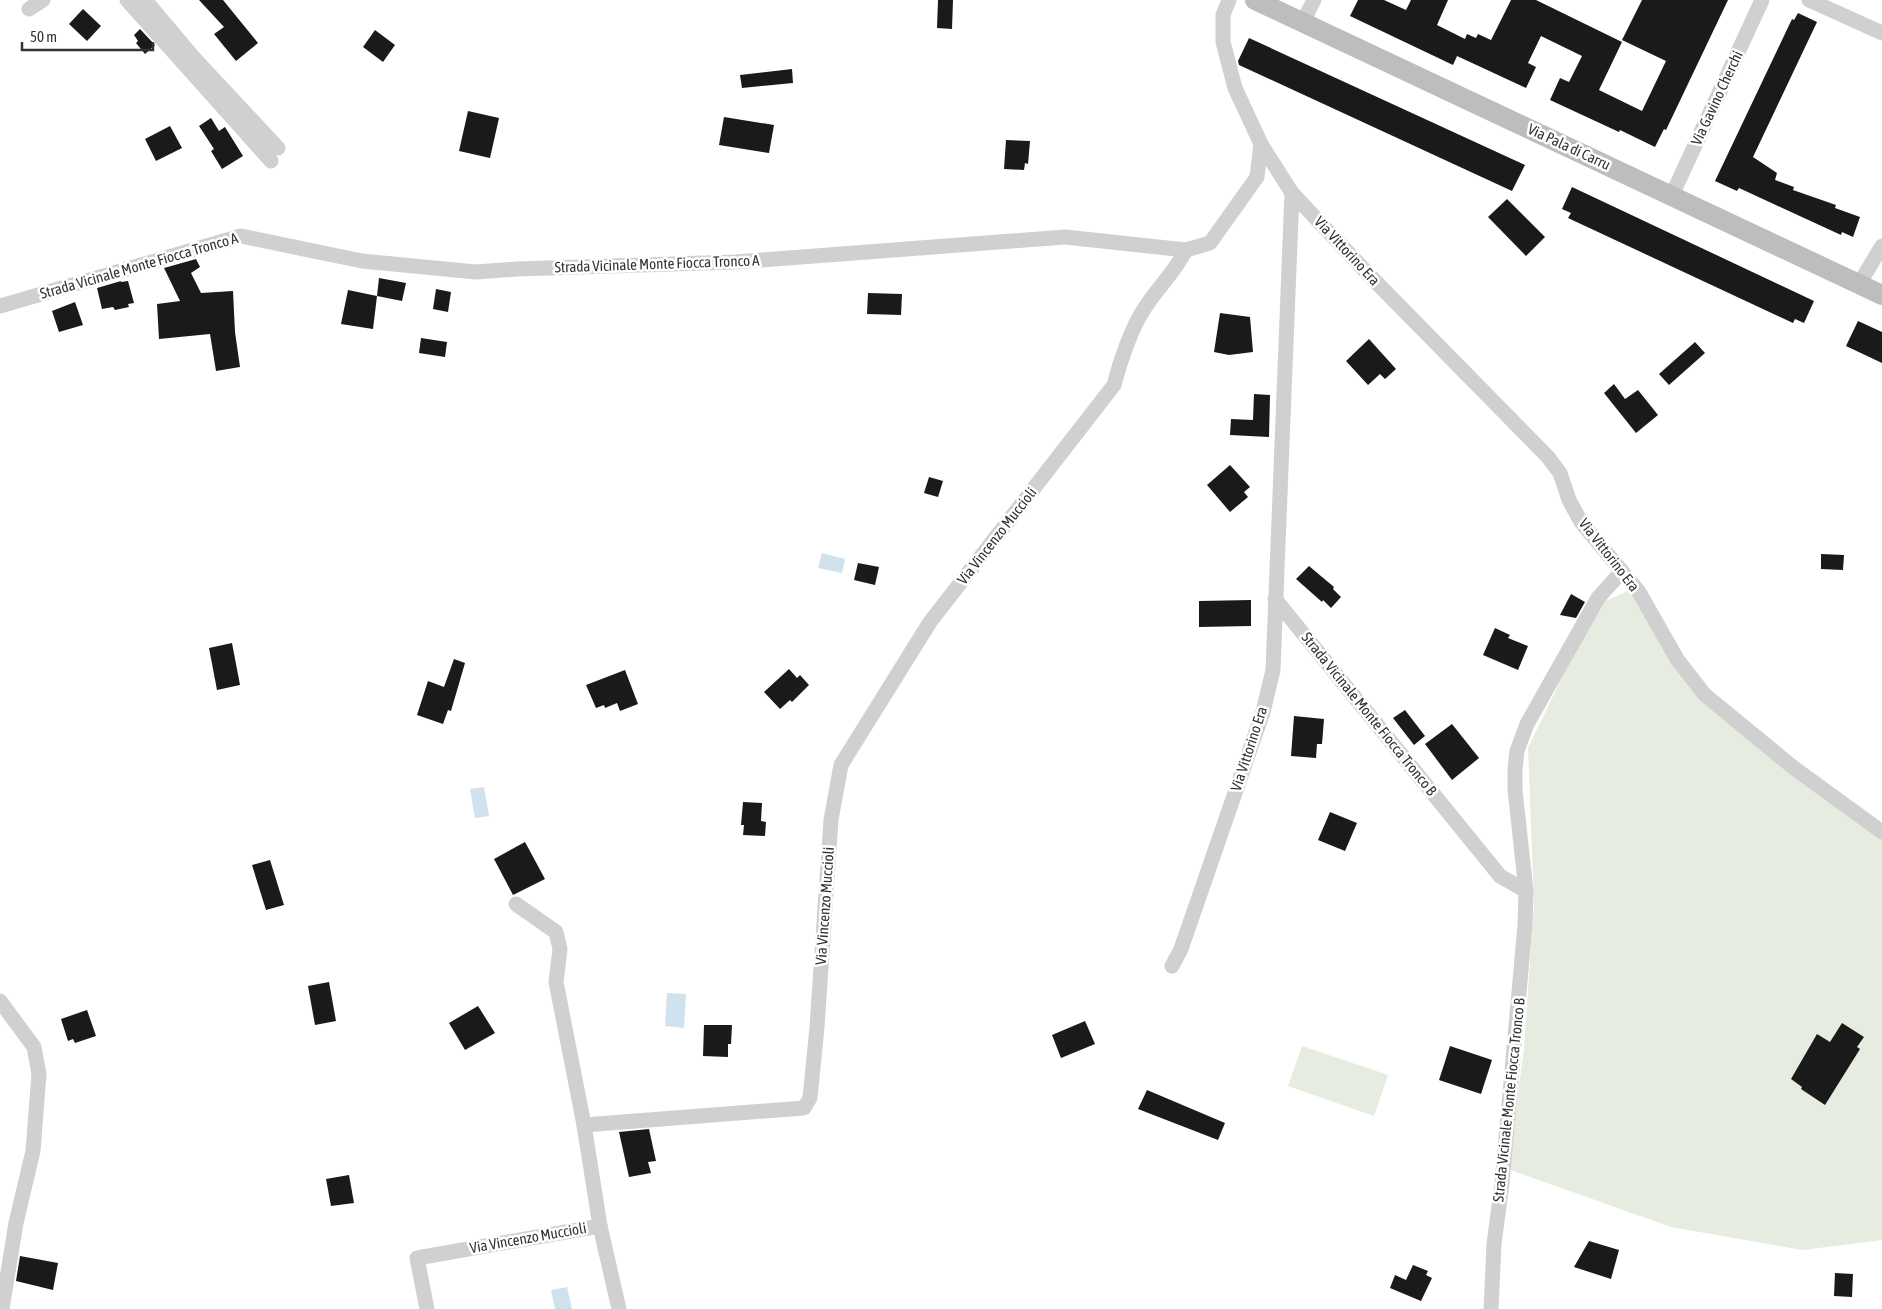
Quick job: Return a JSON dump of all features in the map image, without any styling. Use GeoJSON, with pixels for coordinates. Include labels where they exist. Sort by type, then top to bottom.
{"type":"FeatureCollection","features":[{"type":"Feature","properties":{"kind":"street"},"geometry":{"type":"LineString","coordinates":[[28,9],[43,0]]}},
{"type":"Feature","properties":{"kind":"street"},"geometry":{"type":"LineString","coordinates":[[127,0],[274,155],[145,0]]}},
{"type":"Feature","properties":{"kind":"street","name":"Via Vittorino Era"},"geometry":{"type":"LineString","coordinates":[[1229,0],[1223,15],[1223,42],[1235,88],[1261,144],[1292,193],[1373,279],[1548,457],[1560,473],[1569,500],[1581,522],[1639,592],[1677,660],[1705,695],[1794,768],[1882,832]]}},
{"type":"Feature","properties":{"kind":"street","name":"Via Pala di Carru"},"geometry":{"type":"LineString","coordinates":[[1255,0],[1882,295]]}},
{"type":"Feature","properties":{"kind":"street"},"geometry":{"type":"LineString","coordinates":[[1303,22],[1314,0]]}},
{"type":"Feature","properties":{"kind":"street","name":"Via Gavino Cherchi"},"geometry":{"type":"LineString","coordinates":[[1672,195],[1762,0]]}},
{"type":"Feature","properties":{"kind":"street"},"geometry":{"type":"LineString","coordinates":[[1809,0],[1882,33]]}},
{"type":"Feature","properties":{"kind":"street","name":"Strada Vicinale Monte Fiocca Tronco A"},"geometry":{"type":"LineString","coordinates":[[0,306],[241,236],[362,261],[476,272],[735,262],[1065,237],[1186,250],[1210,243],[1256,177],[1261,144]]}},
{"type":"Feature","properties":{"kind":"street","name":"Via Vittorino Era"},"geometry":{"type":"LineString","coordinates":[[1172,966],[1181,949],[1263,712],[1272,670],[1292,193]]}},
{"type":"Feature","properties":{"kind":"street"},"geometry":{"type":"LineString","coordinates":[[1859,284],[1882,246]]}},
{"type":"Feature","properties":{"kind":"street","name":"Via Vincenzo Muccioli"},"geometry":{"type":"LineString","coordinates":[[428,1309],[417,1258],[600,1226],[584,1124],[804,1108],[807,1104],[810,1098],[817,1027],[831,820],[841,765],[930,622],[1114,384],[1121,358],[1145,308],[1179,264],[1186,250]]}},
{"type":"Feature","properties":{"kind":"street","name":"Strada Vicinale Monte Fiocca Tronco B"},"geometry":{"type":"LineString","coordinates":[[1490,1309],[1494,1244],[1525,925],[1526,891],[1515,790],[1515,770],[1518,751],[1527,724],[1598,598],[1622,571]]}},
{"type":"Feature","properties":{"kind":"street","name":"Strada Vicinale Monte Fiocca Tronco B"},"geometry":{"type":"LineString","coordinates":[[1275,599],[1500,876],[1526,891]]}},
{"type":"Feature","properties":{"kind":"street"},"geometry":{"type":"LineString","coordinates":[[516,904],[556,932],[560,949],[556,982],[584,1124]]}},
{"type":"Feature","properties":{"kind":"street"},"geometry":{"type":"LineString","coordinates":[[0,1001],[34,1047],[39,1074],[32,1151],[16,1224],[2,1309]]}},
{"type":"Feature","properties":{"kind":"street"},"geometry":{"type":"LineString","coordinates":[[600,1226],[619,1309]]}},
{"type":"Feature","properties":{"kind":"shaded area"},"geometry":{"type":"Polygon","coordinates":[[[1632,589],[1710,700],[1882,828],[1882,1240],[1803,1250],[1671,1227],[1508,1169],[1524,1048],[1534,903],[1528,748],[1597,605],[1632,589]]]}},
{"type":"Feature","properties":{"kind":"shaded area"},"geometry":{"type":"Polygon","coordinates":[[[1302,1046],[1388,1075],[1374,1116],[1288,1086],[1302,1046]]]}},
{"type":"Feature","properties":{"kind":"water"},"geometry":{"type":"Polygon","coordinates":[[[822,553],[845,559],[842,573],[818,568],[822,553]]]}},
{"type":"Feature","properties":{"kind":"water"},"geometry":{"type":"Polygon","coordinates":[[[484,787],[489,816],[475,818],[470,789],[484,787]]]}},
{"type":"Feature","properties":{"kind":"water"},"geometry":{"type":"Polygon","coordinates":[[[667,993],[686,994],[684,1028],[665,1026],[667,993]]]}},
{"type":"Feature","properties":{"kind":"water"},"geometry":{"type":"Polygon","coordinates":[[[567,1287],[572,1309],[555,1309],[551,1290],[567,1287]]]}},
{"type":"Feature","properties":{"kind":"building"},"geometry":{"type":"Polygon","coordinates":[[[199,0],[223,0],[258,43],[236,61],[214,34],[224,27],[199,0]]]}},
{"type":"Feature","properties":{"kind":"building"},"geometry":{"type":"Polygon","coordinates":[[[938,0],[953,0],[952,29],[937,28],[938,0]]]}},
{"type":"Feature","properties":{"kind":"building"},"geometry":{"type":"Polygon","coordinates":[[[1358,0],[1384,0],[1406,10],[1411,0],[1448,0],[1437,25],[1465,39],[1467,34],[1476,38],[1478,34],[1491,40],[1511,0],[1536,0],[1622,42],[1599,90],[1642,111],[1666,61],[1622,40],[1642,0],[1728,0],[1666,130],[1664,129],[1655,147],[1550,100],[1560,78],[1569,82],[1582,56],[1541,36],[1528,63],[1536,67],[1526,88],[1457,56],[1453,65],[1350,16],[1358,0]]]}},
{"type":"Feature","properties":{"kind":"building"},"geometry":{"type":"Polygon","coordinates":[[[83,9],[101,26],[87,41],[69,24],[83,9]]]}},
{"type":"Feature","properties":{"kind":"building"},"geometry":{"type":"Polygon","coordinates":[[[1798,13],[1817,22],[1753,157],[1777,173],[1775,180],[1794,187],[1793,190],[1836,205],[1835,208],[1860,217],[1853,237],[1842,232],[1841,235],[1739,188],[1737,191],[1715,181],[1792,19],[1794,20],[1798,13]]]}},
{"type":"Feature","properties":{"kind":"building"},"geometry":{"type":"Polygon","coordinates":[[[140,29],[155,45],[145,54],[136,43],[138,41],[134,35],[140,29]]]}},
{"type":"Feature","properties":{"kind":"building"},"geometry":{"type":"Polygon","coordinates":[[[375,30],[395,45],[383,62],[363,47],[375,30]]]}},
{"type":"Feature","properties":{"kind":"building"},"geometry":{"type":"Polygon","coordinates":[[[1249,38],[1525,165],[1512,191],[1239,65],[1238,61],[1249,38]]]}},
{"type":"Feature","properties":{"kind":"building"},"geometry":{"type":"Polygon","coordinates":[[[792,69],[793,83],[742,88],[740,75],[792,69]]]}},
{"type":"Feature","properties":{"kind":"building"},"geometry":{"type":"Polygon","coordinates":[[[468,111],[499,118],[490,158],[459,151],[468,111]]]}},
{"type":"Feature","properties":{"kind":"building"},"geometry":{"type":"Polygon","coordinates":[[[724,117],[774,125],[769,153],[719,145],[724,117]]]}},
{"type":"Feature","properties":{"kind":"building"},"geometry":{"type":"Polygon","coordinates":[[[211,118],[219,131],[225,127],[243,156],[222,169],[211,151],[214,149],[199,126],[211,118]]]}},
{"type":"Feature","properties":{"kind":"building"},"geometry":{"type":"Polygon","coordinates":[[[170,126],[182,148],[156,161],[145,139],[170,126]]]}},
{"type":"Feature","properties":{"kind":"building"},"geometry":{"type":"Polygon","coordinates":[[[1006,140],[1030,141],[1028,164],[1025,163],[1024,170],[1004,169],[1006,140]]]}},
{"type":"Feature","properties":{"kind":"building"},"geometry":{"type":"Polygon","coordinates":[[[1572,187],[1814,301],[1804,323],[1795,319],[1793,323],[1568,218],[1571,213],[1562,209],[1572,187]]]}},
{"type":"Feature","properties":{"kind":"building"},"geometry":{"type":"Polygon","coordinates":[[[1507,199],[1545,237],[1526,256],[1488,217],[1507,199]]]}},
{"type":"Feature","properties":{"kind":"building"},"geometry":{"type":"Polygon","coordinates":[[[196,259],[200,267],[191,273],[201,293],[233,291],[235,332],[240,367],[216,371],[210,334],[159,339],[157,304],[180,301],[164,268],[196,259]]]}},
{"type":"Feature","properties":{"kind":"building"},"geometry":{"type":"Polygon","coordinates":[[[379,278],[406,283],[402,301],[377,296],[379,278]]]}},
{"type":"Feature","properties":{"kind":"building"},"geometry":{"type":"Polygon","coordinates":[[[121,281],[128,281],[134,303],[128,304],[129,307],[115,310],[113,307],[102,309],[97,288],[121,281]]]}},
{"type":"Feature","properties":{"kind":"building"},"geometry":{"type":"Polygon","coordinates":[[[436,289],[451,292],[448,312],[433,309],[436,289]]]}},
{"type":"Feature","properties":{"kind":"building"},"geometry":{"type":"Polygon","coordinates":[[[348,290],[377,296],[373,329],[341,324],[348,290]]]}},
{"type":"Feature","properties":{"kind":"building"},"geometry":{"type":"Polygon","coordinates":[[[868,293],[902,294],[901,315],[867,314],[868,293]]]}},
{"type":"Feature","properties":{"kind":"building"},"geometry":{"type":"Polygon","coordinates":[[[75,302],[83,325],[59,332],[52,311],[75,302]]]}},
{"type":"Feature","properties":{"kind":"building"},"geometry":{"type":"Polygon","coordinates":[[[1220,313],[1250,317],[1253,352],[1229,355],[1214,352],[1220,313]]]}},
{"type":"Feature","properties":{"kind":"building"},"geometry":{"type":"Polygon","coordinates":[[[1858,321],[1882,332],[1882,363],[1846,346],[1858,321]]]}},
{"type":"Feature","properties":{"kind":"building"},"geometry":{"type":"Polygon","coordinates":[[[421,338],[447,342],[445,357],[419,353],[421,338]]]}},
{"type":"Feature","properties":{"kind":"building"},"geometry":{"type":"Polygon","coordinates":[[[1369,339],[1396,369],[1385,379],[1380,374],[1368,385],[1346,361],[1369,339]]]}},
{"type":"Feature","properties":{"kind":"building"},"geometry":{"type":"Polygon","coordinates":[[[1695,342],[1705,353],[1669,385],[1659,374],[1695,342]]]}},
{"type":"Feature","properties":{"kind":"building"},"geometry":{"type":"Polygon","coordinates":[[[1614,384],[1625,399],[1638,390],[1658,415],[1636,433],[1604,393],[1614,384]]]}},
{"type":"Feature","properties":{"kind":"building"},"geometry":{"type":"Polygon","coordinates":[[[1254,394],[1270,395],[1269,437],[1230,435],[1231,419],[1253,420],[1254,394]]]}},
{"type":"Feature","properties":{"kind":"building"},"geometry":{"type":"Polygon","coordinates":[[[1230,465],[1250,487],[1244,492],[1248,497],[1230,512],[1207,485],[1230,465]]]}},
{"type":"Feature","properties":{"kind":"building"},"geometry":{"type":"Polygon","coordinates":[[[929,477],[943,481],[938,497],[924,493],[929,477]]]}},
{"type":"Feature","properties":{"kind":"building"},"geometry":{"type":"Polygon","coordinates":[[[1821,554],[1844,555],[1843,570],[1821,569],[1821,554]]]}},
{"type":"Feature","properties":{"kind":"building"},"geometry":{"type":"Polygon","coordinates":[[[858,563],[879,567],[875,585],[854,580],[858,563]]]}},
{"type":"Feature","properties":{"kind":"building"},"geometry":{"type":"Polygon","coordinates":[[[1309,566],[1334,587],[1333,589],[1341,597],[1331,608],[1296,579],[1309,566]]]}},
{"type":"Feature","properties":{"kind":"building"},"geometry":{"type":"Polygon","coordinates":[[[1571,594],[1585,602],[1576,618],[1560,615],[1571,594]]]}},
{"type":"Feature","properties":{"kind":"building"},"geometry":{"type":"Polygon","coordinates":[[[1251,600],[1251,626],[1199,627],[1199,601],[1251,600]]]}},
{"type":"Feature","properties":{"kind":"building"},"geometry":{"type":"Polygon","coordinates":[[[1495,628],[1510,635],[1508,638],[1528,646],[1518,670],[1483,655],[1495,628]]]}},
{"type":"Feature","properties":{"kind":"building"},"geometry":{"type":"Polygon","coordinates":[[[232,643],[240,685],[217,690],[209,648],[232,643]]]}},
{"type":"Feature","properties":{"kind":"building"},"geometry":{"type":"Polygon","coordinates":[[[454,659],[465,663],[451,711],[448,710],[443,724],[417,715],[428,681],[444,687],[454,659]]]}},
{"type":"Feature","properties":{"kind":"building"},"geometry":{"type":"Polygon","coordinates":[[[789,669],[797,678],[800,675],[809,685],[792,702],[790,700],[780,709],[764,692],[789,669]]]}},
{"type":"Feature","properties":{"kind":"building"},"geometry":{"type":"Polygon","coordinates":[[[625,670],[638,704],[620,711],[617,703],[605,708],[604,705],[596,708],[586,685],[625,670]]]}},
{"type":"Feature","properties":{"kind":"building"},"geometry":{"type":"Polygon","coordinates":[[[1405,710],[1425,736],[1414,745],[1393,718],[1405,710]]]}},
{"type":"Feature","properties":{"kind":"building"},"geometry":{"type":"Polygon","coordinates":[[[1294,716],[1324,719],[1322,744],[1317,744],[1316,758],[1291,756],[1294,716]]]}},
{"type":"Feature","properties":{"kind":"building"},"geometry":{"type":"Polygon","coordinates":[[[1452,724],[1479,758],[1452,780],[1425,744],[1452,724]]]}},
{"type":"Feature","properties":{"kind":"building"},"geometry":{"type":"Polygon","coordinates":[[[743,802],[762,803],[761,821],[766,822],[765,836],[743,835],[744,825],[741,825],[743,802]]]}},
{"type":"Feature","properties":{"kind":"building"},"geometry":{"type":"Polygon","coordinates":[[[1330,812],[1357,823],[1345,851],[1318,840],[1330,812]]]}},
{"type":"Feature","properties":{"kind":"building"},"geometry":{"type":"Polygon","coordinates":[[[525,842],[545,879],[513,895],[494,859],[525,842]]]}},
{"type":"Feature","properties":{"kind":"building"},"geometry":{"type":"Polygon","coordinates":[[[270,860],[284,905],[266,910],[252,865],[270,860]]]}},
{"type":"Feature","properties":{"kind":"building"},"geometry":{"type":"Polygon","coordinates":[[[329,982],[336,1021],[315,1025],[308,986],[329,982]]]}},
{"type":"Feature","properties":{"kind":"building"},"geometry":{"type":"Polygon","coordinates":[[[478,1006],[495,1033],[465,1050],[449,1023],[478,1006]]]}},
{"type":"Feature","properties":{"kind":"building"},"geometry":{"type":"Polygon","coordinates":[[[87,1010],[96,1036],[75,1043],[73,1039],[68,1041],[61,1019],[87,1010]]]}},
{"type":"Feature","properties":{"kind":"building"},"geometry":{"type":"Polygon","coordinates":[[[1085,1021],[1095,1044],[1061,1058],[1052,1035],[1085,1021]]]}},
{"type":"Feature","properties":{"kind":"building"},"geometry":{"type":"Polygon","coordinates":[[[1842,1023],[1864,1037],[1857,1047],[1860,1049],[1825,1105],[1801,1089],[1802,1087],[1791,1079],[1817,1034],[1830,1042],[1842,1023]]]}},
{"type":"Feature","properties":{"kind":"building"},"geometry":{"type":"Polygon","coordinates":[[[704,1025],[732,1025],[731,1044],[728,1044],[728,1057],[703,1056],[704,1025]]]}},
{"type":"Feature","properties":{"kind":"building"},"geometry":{"type":"Polygon","coordinates":[[[1450,1046],[1492,1060],[1481,1094],[1439,1080],[1450,1046]]]}},
{"type":"Feature","properties":{"kind":"building"},"geometry":{"type":"Polygon","coordinates":[[[1147,1090],[1225,1123],[1218,1140],[1138,1109],[1147,1090]]]}},
{"type":"Feature","properties":{"kind":"building"},"geometry":{"type":"Polygon","coordinates":[[[649,1129],[656,1161],[648,1162],[651,1173],[629,1177],[619,1132],[649,1129]]]}},
{"type":"Feature","properties":{"kind":"building"},"geometry":{"type":"Polygon","coordinates":[[[349,1175],[354,1203],[331,1206],[326,1179],[349,1175]]]}},
{"type":"Feature","properties":{"kind":"building"},"geometry":{"type":"Polygon","coordinates":[[[1589,1241],[1619,1250],[1611,1279],[1574,1267],[1589,1241]]]}},
{"type":"Feature","properties":{"kind":"building"},"geometry":{"type":"Polygon","coordinates":[[[20,1256],[58,1263],[53,1290],[16,1281],[20,1256]]]}},
{"type":"Feature","properties":{"kind":"building"},"geometry":{"type":"Polygon","coordinates":[[[1413,1265],[1428,1271],[1426,1275],[1432,1278],[1421,1301],[1390,1288],[1395,1275],[1406,1280],[1413,1265]]]}},
{"type":"Feature","properties":{"kind":"building"},"geometry":{"type":"Polygon","coordinates":[[[1835,1273],[1853,1274],[1852,1297],[1834,1296],[1835,1273]]]}}]}
